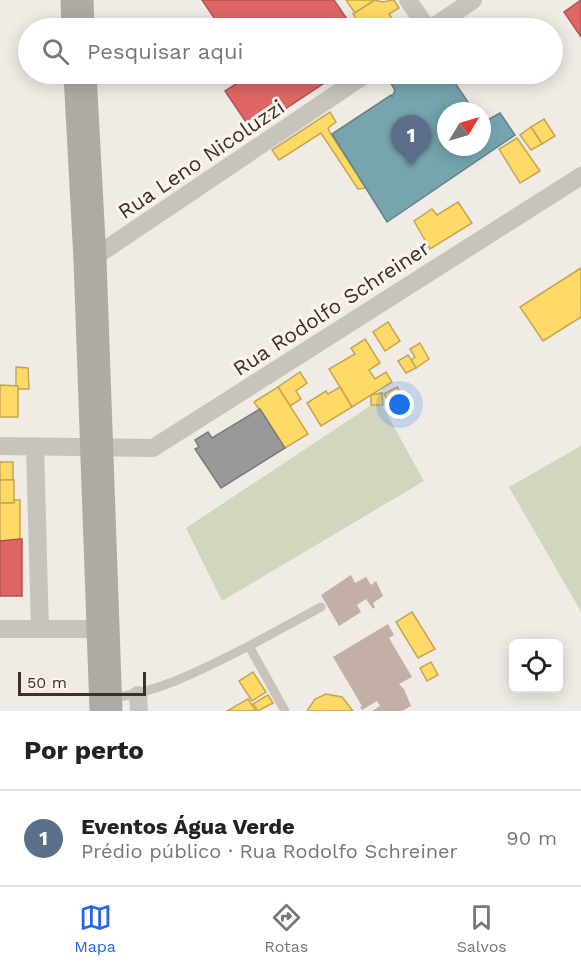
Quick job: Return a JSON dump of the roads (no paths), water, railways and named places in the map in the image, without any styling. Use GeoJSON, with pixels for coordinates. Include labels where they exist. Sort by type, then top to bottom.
{"type":"FeatureCollection","features":[{"type":"Feature","properties":{"kind":"highway"},"geometry":{"type":"LineString","coordinates":[[77,0],[78,18]]}},
{"type":"Feature","properties":{"kind":"highway"},"geometry":{"type":"LineString","coordinates":[[81,84],[90,260],[106,705]]}},
{"type":"Feature","properties":{"kind":"street"},"geometry":{"type":"LineString","coordinates":[[408,0],[421,18]]}},
{"type":"Feature","properties":{"kind":"street"},"geometry":{"type":"LineString","coordinates":[[447,18],[473,0]]}},
{"type":"Feature","properties":{"kind":"street","name":"Rua Leno Nicoluzzi"},"geometry":{"type":"LineString","coordinates":[[90,260],[351,84]]}},
{"type":"Feature","properties":{"kind":"street","name":"Rua Rodolfo Schreiner"},"geometry":{"type":"LineString","coordinates":[[0,446],[153,448],[581,176]]}},
{"type":"Feature","properties":{"kind":"street"},"geometry":{"type":"LineString","coordinates":[[34,447],[40,629]]}},
{"type":"Feature","properties":{"kind":"street"},"geometry":{"type":"LineString","coordinates":[[0,629],[104,629]]}},
{"type":"Feature","properties":{"kind":"lane"},"geometry":{"type":"LineString","coordinates":[[106,705],[139,703],[170,684],[249,646],[321,607]]}},
{"type":"Feature","properties":{"kind":"lane"},"geometry":{"type":"LineString","coordinates":[[249,646],[285,711]]}},
{"type":"Feature","properties":{"kind":"place","name":"Eventos Água Verde"},"geometry":{"type":"Point","coordinates":[411,165]}}]}
